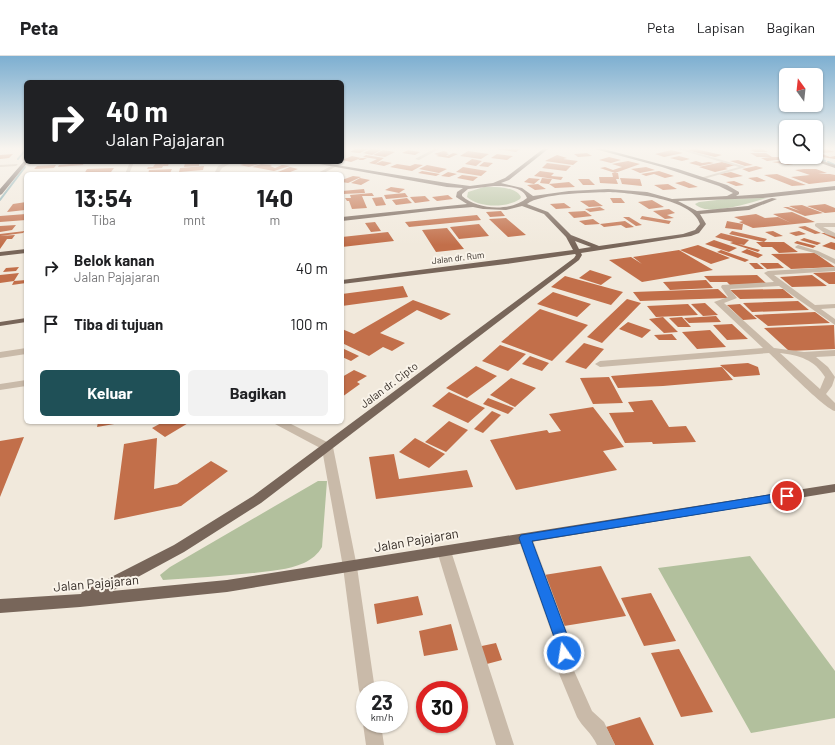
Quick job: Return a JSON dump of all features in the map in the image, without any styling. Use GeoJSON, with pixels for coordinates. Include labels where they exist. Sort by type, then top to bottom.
{"type":"FeatureCollection","features":[{"type":"Feature","properties":{"kind":"highway"},"geometry":{"type":"LineString","coordinates":[[0,193],[8,181]]}},
{"type":"Feature","properties":{"kind":"main road"},"geometry":{"type":"LineString","coordinates":[[424,181],[470,187],[495,185],[508,186],[525,192],[530,198]]}},
{"type":"Feature","properties":{"kind":"main road"},"geometry":{"type":"LineString","coordinates":[[495,185],[502,181]]}},
{"type":"Feature","properties":{"kind":"main road"},"geometry":{"type":"LineString","coordinates":[[507,181],[508,186]]}},
{"type":"Feature","properties":{"kind":"main road"},"geometry":{"type":"LineString","coordinates":[[709,181],[737,193],[728,197]]}},
{"type":"Feature","properties":{"kind":"main road"},"geometry":{"type":"LineString","coordinates":[[447,185],[461,191],[470,187]]}},
{"type":"Feature","properties":{"kind":"main road"},"geometry":{"type":"LineString","coordinates":[[666,199],[694,200],[763,196],[835,188]]}},
{"type":"Feature","properties":{"kind":"main road"},"geometry":{"type":"LineString","coordinates":[[461,191],[459,197],[465,202],[477,206]]}},
{"type":"Feature","properties":{"kind":"main road"},"geometry":{"type":"LineString","coordinates":[[344,219],[447,207],[477,206],[501,208],[524,204],[546,213],[569,236],[577,252],[683,236],[695,233],[700,229],[702,224],[701,218],[696,213],[666,199],[644,193],[627,191],[563,193],[530,198],[524,204]]}},
{"type":"Feature","properties":{"kind":"main road"},"geometry":{"type":"LineString","coordinates":[[696,213],[749,208],[771,199],[835,192]]}},
{"type":"Feature","properties":{"kind":"main road"},"geometry":{"type":"LineString","coordinates":[[546,213],[543,204],[545,198],[563,193]]}},
{"type":"Feature","properties":{"kind":"main road"},"geometry":{"type":"LineString","coordinates":[[694,200],[688,204],[689,206],[707,212]]}},
{"type":"Feature","properties":{"kind":"main road"},"geometry":{"type":"LineString","coordinates":[[447,207],[465,202]]}},
{"type":"Feature","properties":{"kind":"main road"},"geometry":{"type":"LineString","coordinates":[[569,236],[584,243],[602,248]]}},
{"type":"Feature","properties":{"kind":"main road"},"geometry":{"type":"LineString","coordinates":[[0,254],[24,251]]}},
{"type":"Feature","properties":{"kind":"main road","name":"Jalan dr. Rum"},"geometry":{"type":"LineString","coordinates":[[344,282],[577,252]]}},
{"type":"Feature","properties":{"kind":"main road","name":"Jalan dr. Cipto"},"geometry":{"type":"LineString","coordinates":[[80,601],[141,569],[233,516],[281,483],[400,393],[482,328],[577,259],[579,255],[577,252]]}},
{"type":"Feature","properties":{"kind":"main road"},"geometry":{"type":"LineString","coordinates":[[547,256],[563,260],[566,264],[564,268]]}},
{"type":"Feature","properties":{"kind":"main road"},"geometry":{"type":"LineString","coordinates":[[0,324],[24,320]]}},
{"type":"Feature","properties":{"kind":"main road","name":"Jalan Pajajaran"},"geometry":{"type":"LineString","coordinates":[[0,606],[80,601],[227,586],[835,488]]}},
{"type":"Feature","properties":{"kind":"street"},"geometry":{"type":"LineString","coordinates":[[835,225],[817,226],[826,232],[835,235]]}},
{"type":"Feature","properties":{"kind":"street"},"geometry":{"type":"LineString","coordinates":[[798,247],[816,252],[835,262]]}},
{"type":"Feature","properties":{"kind":"street"},"geometry":{"type":"LineString","coordinates":[[835,269],[768,272],[781,284],[835,323]]}},
{"type":"Feature","properties":{"kind":"street"},"geometry":{"type":"LineString","coordinates":[[781,284],[725,287],[733,298],[718,302],[835,408]]}},
{"type":"Feature","properties":{"kind":"street"},"geometry":{"type":"LineString","coordinates":[[814,307],[835,306]]}},
{"type":"Feature","properties":{"kind":"street"},"geometry":{"type":"LineString","coordinates":[[600,364],[770,350],[788,351],[805,355],[816,361],[832,376],[820,395]]}},
{"type":"Feature","properties":{"kind":"street"},"geometry":{"type":"LineString","coordinates":[[0,354],[24,351]]}},
{"type":"Feature","properties":{"kind":"street"},"geometry":{"type":"LineString","coordinates":[[805,355],[835,353]]}},
{"type":"Feature","properties":{"kind":"street"},"geometry":{"type":"LineString","coordinates":[[0,387],[24,383]]}},
{"type":"Feature","properties":{"kind":"street"},"geometry":{"type":"LineString","coordinates":[[283,424],[327,447],[350,567],[366,681]]}},
{"type":"Feature","properties":{"kind":"street"},"geometry":{"type":"LineString","coordinates":[[525,538],[565,648],[562,659],[563,664],[586,717],[598,728],[606,745]]}},
{"type":"Feature","properties":{"kind":"street"},"geometry":{"type":"LineString","coordinates":[[444,551],[505,745]]}},
{"type":"Feature","properties":{"kind":"street"},"geometry":{"type":"LineString","coordinates":[[373,733],[375,745]]}},
{"type":"Feature","properties":{"kind":"green space"},"geometry":{"type":"Polygon","coordinates":[[[484,187],[510,189],[518,193],[521,197],[520,199],[508,204],[493,206],[472,201],[467,197],[468,192],[484,187]]]}},
{"type":"Feature","properties":{"kind":"green space"},"geometry":{"type":"Polygon","coordinates":[[[767,198],[730,208],[709,210],[701,208],[695,204],[699,202],[726,199],[767,198]]]}},
{"type":"Feature","properties":{"kind":"green space"},"geometry":{"type":"Polygon","coordinates":[[[318,481],[327,481],[322,547],[310,560],[292,567],[272,571],[163,580],[160,575],[170,567],[318,481]]]}},
{"type":"Feature","properties":{"kind":"green space"},"geometry":{"type":"Polygon","coordinates":[[[750,556],[835,671],[835,718],[751,733],[658,568],[750,556]]]}},
{"type":"Feature","properties":{"kind":"building"},"geometry":{"type":"Polygon","coordinates":[[[354,181],[368,181],[361,185],[351,183],[354,181]]]}},
{"type":"Feature","properties":{"kind":"building"},"geometry":{"type":"Polygon","coordinates":[[[525,181],[537,181],[534,184],[524,182],[525,181]]]}},
{"type":"Feature","properties":{"kind":"building"},"geometry":{"type":"Polygon","coordinates":[[[541,181],[551,181],[549,184],[540,183],[541,181]]]}},
{"type":"Feature","properties":{"kind":"building"},"geometry":{"type":"Polygon","coordinates":[[[580,181],[591,181],[595,185],[583,185],[580,181]]]}},
{"type":"Feature","properties":{"kind":"building"},"geometry":{"type":"Polygon","coordinates":[[[600,181],[617,181],[618,184],[600,183],[600,181]]]}},
{"type":"Feature","properties":{"kind":"building"},"geometry":{"type":"Polygon","coordinates":[[[621,181],[641,181],[642,186],[622,184],[621,181]]]}},
{"type":"Feature","properties":{"kind":"building"},"geometry":{"type":"Polygon","coordinates":[[[684,181],[698,187],[689,188],[675,183],[684,181]]]}},
{"type":"Feature","properties":{"kind":"building"},"geometry":{"type":"Polygon","coordinates":[[[734,181],[744,185],[736,186],[726,182],[734,181]]]}},
{"type":"Feature","properties":{"kind":"building"},"geometry":{"type":"Polygon","coordinates":[[[780,181],[796,181],[806,185],[792,186],[780,181]]]}},
{"type":"Feature","properties":{"kind":"building"},"geometry":{"type":"Polygon","coordinates":[[[802,181],[834,181],[809,184],[802,181]]]}},
{"type":"Feature","properties":{"kind":"building"},"geometry":{"type":"Polygon","coordinates":[[[569,182],[575,187],[555,188],[549,184],[569,182]]]}},
{"type":"Feature","properties":{"kind":"building"},"geometry":{"type":"Polygon","coordinates":[[[538,184],[546,189],[535,190],[527,185],[538,184]]]}},
{"type":"Feature","properties":{"kind":"building"},"geometry":{"type":"Polygon","coordinates":[[[668,184],[677,189],[663,190],[654,185],[668,184]]]}},
{"type":"Feature","properties":{"kind":"building"},"geometry":{"type":"Polygon","coordinates":[[[391,187],[405,189],[399,193],[385,190],[391,187]]]}},
{"type":"Feature","properties":{"kind":"building"},"geometry":{"type":"Polygon","coordinates":[[[364,189],[365,193],[344,194],[344,191],[364,189]]]}},
{"type":"Feature","properties":{"kind":"building"},"geometry":{"type":"Polygon","coordinates":[[[372,193],[374,196],[362,196],[367,208],[352,209],[349,201],[345,198],[351,198],[350,195],[372,193]]]}},
{"type":"Feature","properties":{"kind":"building"},"geometry":{"type":"Polygon","coordinates":[[[405,193],[408,197],[386,199],[384,195],[405,193]]]}},
{"type":"Feature","properties":{"kind":"building"},"geometry":{"type":"Polygon","coordinates":[[[448,195],[453,199],[437,201],[432,197],[448,195]]]}},
{"type":"Feature","properties":{"kind":"building"},"geometry":{"type":"Polygon","coordinates":[[[425,196],[430,201],[415,203],[410,197],[425,196]]]}},
{"type":"Feature","properties":{"kind":"building"},"geometry":{"type":"Polygon","coordinates":[[[382,197],[386,205],[376,206],[372,198],[382,197]]]}},
{"type":"Feature","properties":{"kind":"building"},"geometry":{"type":"Polygon","coordinates":[[[407,198],[412,203],[396,205],[392,200],[407,198]]]}},
{"type":"Feature","properties":{"kind":"building"},"geometry":{"type":"Polygon","coordinates":[[[610,198],[621,198],[625,203],[613,203],[610,198]]]}},
{"type":"Feature","properties":{"kind":"building"},"geometry":{"type":"Polygon","coordinates":[[[594,200],[603,206],[589,207],[580,201],[594,200]]]}},
{"type":"Feature","properties":{"kind":"building"},"geometry":{"type":"Polygon","coordinates":[[[652,200],[664,207],[649,209],[638,202],[652,200]]]}},
{"type":"Feature","properties":{"kind":"building"},"geometry":{"type":"Polygon","coordinates":[[[24,202],[24,210],[7,212],[13,204],[24,202]]]}},
{"type":"Feature","properties":{"kind":"building"},"geometry":{"type":"Polygon","coordinates":[[[564,203],[571,208],[556,209],[550,204],[564,203]]]}},
{"type":"Feature","properties":{"kind":"building"},"geometry":{"type":"Polygon","coordinates":[[[825,204],[835,208],[835,212],[825,213],[807,206],[825,204]]]}},
{"type":"Feature","properties":{"kind":"building"},"geometry":{"type":"Polygon","coordinates":[[[802,205],[823,213],[805,216],[783,207],[800,211],[789,206],[802,205]]]}},
{"type":"Feature","properties":{"kind":"building"},"geometry":{"type":"Polygon","coordinates":[[[600,207],[605,210],[590,212],[585,209],[600,207]]]}},
{"type":"Feature","properties":{"kind":"building"},"geometry":{"type":"Polygon","coordinates":[[[669,209],[675,213],[667,215],[674,218],[665,219],[653,211],[669,209]]]}},
{"type":"Feature","properties":{"kind":"building"},"geometry":{"type":"Polygon","coordinates":[[[501,211],[505,216],[490,217],[486,212],[501,211]]]}},
{"type":"Feature","properties":{"kind":"building"},"geometry":{"type":"Polygon","coordinates":[[[585,211],[592,216],[574,218],[568,212],[585,211]]]}},
{"type":"Feature","properties":{"kind":"building"},"geometry":{"type":"Polygon","coordinates":[[[792,212],[815,222],[753,228],[739,222],[743,221],[734,217],[756,214],[765,218],[778,217],[791,223],[773,214],[792,212]]]}},
{"type":"Feature","properties":{"kind":"building"},"geometry":{"type":"Polygon","coordinates":[[[24,214],[24,220],[0,222],[0,216],[24,214]]]}},
{"type":"Feature","properties":{"kind":"building"},"geometry":{"type":"Polygon","coordinates":[[[477,215],[481,220],[409,227],[405,222],[477,215]]]}},
{"type":"Feature","properties":{"kind":"building"},"geometry":{"type":"Polygon","coordinates":[[[642,216],[671,221],[669,224],[640,219],[642,216]]]}},
{"type":"Feature","properties":{"kind":"building"},"geometry":{"type":"Polygon","coordinates":[[[623,217],[629,217],[642,225],[636,226],[623,217]]]}},
{"type":"Feature","properties":{"kind":"building"},"geometry":{"type":"Polygon","coordinates":[[[506,218],[526,235],[508,237],[489,219],[506,218]]]}},
{"type":"Feature","properties":{"kind":"building"},"geometry":{"type":"Polygon","coordinates":[[[593,219],[600,224],[585,225],[579,221],[593,219]]]}},
{"type":"Feature","properties":{"kind":"building"},"geometry":{"type":"Polygon","coordinates":[[[625,221],[634,227],[626,228],[621,225],[604,227],[600,224],[625,221]]]}},
{"type":"Feature","properties":{"kind":"building"},"geometry":{"type":"Polygon","coordinates":[[[727,221],[743,224],[742,230],[725,228],[727,221]]]}},
{"type":"Feature","properties":{"kind":"building"},"geometry":{"type":"Polygon","coordinates":[[[375,222],[381,231],[371,232],[365,223],[375,222]]]}},
{"type":"Feature","properties":{"kind":"building"},"geometry":{"type":"Polygon","coordinates":[[[479,224],[489,236],[459,239],[450,227],[479,224]]]}},
{"type":"Feature","properties":{"kind":"building"},"geometry":{"type":"Polygon","coordinates":[[[16,225],[12,230],[0,232],[0,226],[16,225]]]}},
{"type":"Feature","properties":{"kind":"building"},"geometry":{"type":"Polygon","coordinates":[[[805,226],[821,233],[815,234],[798,227],[805,226]]]}},
{"type":"Feature","properties":{"kind":"building"},"geometry":{"type":"Polygon","coordinates":[[[447,228],[464,249],[436,252],[422,230],[447,228]]]}},
{"type":"Feature","properties":{"kind":"building"},"geometry":{"type":"Polygon","coordinates":[[[24,231],[23,233],[0,236],[0,234],[24,231]]]}},
{"type":"Feature","properties":{"kind":"building"},"geometry":{"type":"Polygon","coordinates":[[[732,231],[767,239],[764,242],[729,234],[732,231]]]}},
{"type":"Feature","properties":{"kind":"building"},"geometry":{"type":"Polygon","coordinates":[[[773,231],[783,236],[775,237],[765,232],[773,231]]]}},
{"type":"Feature","properties":{"kind":"building"},"geometry":{"type":"Polygon","coordinates":[[[799,231],[806,234],[796,236],[789,233],[799,231]]]}},
{"type":"Feature","properties":{"kind":"building"},"geometry":{"type":"Polygon","coordinates":[[[388,232],[394,241],[344,247],[344,237],[388,232]]]}},
{"type":"Feature","properties":{"kind":"building"},"geometry":{"type":"Polygon","coordinates":[[[721,233],[749,240],[744,245],[738,244],[760,250],[758,252],[730,243],[733,242],[715,237],[721,233]]]}},
{"type":"Feature","properties":{"kind":"building"},"geometry":{"type":"Polygon","coordinates":[[[821,233],[835,236],[835,239],[821,233]]]}},
{"type":"Feature","properties":{"kind":"building"},"geometry":{"type":"Polygon","coordinates":[[[15,235],[12,239],[7,239],[0,249],[0,236],[15,235]]]}},
{"type":"Feature","properties":{"kind":"building"},"geometry":{"type":"Polygon","coordinates":[[[804,238],[821,243],[817,245],[800,240],[804,238]]]}},
{"type":"Feature","properties":{"kind":"building"},"geometry":{"type":"Polygon","coordinates":[[[714,240],[737,248],[729,252],[705,244],[714,240]]]}},
{"type":"Feature","properties":{"kind":"building"},"geometry":{"type":"Polygon","coordinates":[[[797,241],[816,246],[813,248],[794,243],[797,241]]]}},
{"type":"Feature","properties":{"kind":"building"},"geometry":{"type":"Polygon","coordinates":[[[756,242],[784,242],[798,252],[779,253],[772,247],[762,247],[756,242]]]}},
{"type":"Feature","properties":{"kind":"building"},"geometry":{"type":"Polygon","coordinates":[[[831,242],[835,243],[835,250],[822,246],[831,242]]]}},
{"type":"Feature","properties":{"kind":"building"},"geometry":{"type":"Polygon","coordinates":[[[698,245],[730,258],[711,264],[680,250],[698,245]]]}},
{"type":"Feature","properties":{"kind":"building"},"geometry":{"type":"Polygon","coordinates":[[[747,249],[763,255],[758,258],[741,252],[747,249]]]}},
{"type":"Feature","properties":{"kind":"building"},"geometry":{"type":"Polygon","coordinates":[[[679,250],[713,270],[642,282],[609,260],[631,257],[642,264],[633,257],[679,250]]]}},
{"type":"Feature","properties":{"kind":"building"},"geometry":{"type":"Polygon","coordinates":[[[721,250],[749,260],[745,262],[717,252],[721,250]]]}},
{"type":"Feature","properties":{"kind":"building"},"geometry":{"type":"Polygon","coordinates":[[[815,253],[835,267],[791,269],[771,254],[815,253]]]}},
{"type":"Feature","properties":{"kind":"building"},"geometry":{"type":"Polygon","coordinates":[[[749,263],[757,263],[764,269],[755,269],[749,263]]]}},
{"type":"Feature","properties":{"kind":"building"},"geometry":{"type":"Polygon","coordinates":[[[760,263],[778,263],[784,268],[767,269],[760,263]]]}},
{"type":"Feature","properties":{"kind":"building"},"geometry":{"type":"Polygon","coordinates":[[[19,267],[16,271],[3,272],[6,268],[19,267]]]}},
{"type":"Feature","properties":{"kind":"building"},"geometry":{"type":"Polygon","coordinates":[[[590,270],[612,277],[601,285],[579,278],[590,270]]]}},
{"type":"Feature","properties":{"kind":"building"},"geometry":{"type":"Polygon","coordinates":[[[835,272],[835,284],[829,284],[813,273],[835,272]]]}},
{"type":"Feature","properties":{"kind":"building"},"geometry":{"type":"Polygon","coordinates":[[[19,273],[14,281],[0,283],[0,275],[19,273]]]}},
{"type":"Feature","properties":{"kind":"building"},"geometry":{"type":"Polygon","coordinates":[[[757,275],[767,284],[730,285],[727,282],[710,282],[704,276],[757,275]]]}},
{"type":"Feature","properties":{"kind":"building"},"geometry":{"type":"Polygon","coordinates":[[[812,275],[827,286],[792,287],[780,277],[812,275]]]}},
{"type":"Feature","properties":{"kind":"building"},"geometry":{"type":"Polygon","coordinates":[[[565,276],[623,292],[611,305],[551,287],[565,276]]]}},
{"type":"Feature","properties":{"kind":"building"},"geometry":{"type":"Polygon","coordinates":[[[24,280],[24,283],[12,285],[14,281],[24,280]]]}},
{"type":"Feature","properties":{"kind":"building"},"geometry":{"type":"Polygon","coordinates":[[[706,280],[713,288],[670,290],[663,282],[706,280]]]}},
{"type":"Feature","properties":{"kind":"building"},"geometry":{"type":"Polygon","coordinates":[[[403,286],[408,297],[344,306],[344,294],[403,286]]]}},
{"type":"Feature","properties":{"kind":"building"},"geometry":{"type":"Polygon","coordinates":[[[718,289],[728,298],[640,301],[633,292],[718,289]]]}},
{"type":"Feature","properties":{"kind":"building"},"geometry":{"type":"Polygon","coordinates":[[[783,289],[794,298],[740,299],[730,290],[783,289]]]}},
{"type":"Feature","properties":{"kind":"building"},"geometry":{"type":"Polygon","coordinates":[[[553,292],[591,304],[577,317],[537,304],[553,292]]]}},
{"type":"Feature","properties":{"kind":"building"},"geometry":{"type":"Polygon","coordinates":[[[627,299],[641,303],[602,343],[587,337],[627,299]]]}},
{"type":"Feature","properties":{"kind":"building"},"geometry":{"type":"Polygon","coordinates":[[[413,300],[451,314],[441,320],[417,310],[380,333],[405,343],[392,351],[383,347],[369,356],[344,344],[344,330],[354,334],[413,300]]]}},
{"type":"Feature","properties":{"kind":"building"},"geometry":{"type":"Polygon","coordinates":[[[798,301],[809,310],[752,312],[743,303],[798,301]]]}},
{"type":"Feature","properties":{"kind":"building"},"geometry":{"type":"Polygon","coordinates":[[[705,303],[718,315],[703,316],[691,304],[705,303]]]}},
{"type":"Feature","properties":{"kind":"building"},"geometry":{"type":"Polygon","coordinates":[[[688,304],[698,315],[656,317],[647,306],[688,304]]]}},
{"type":"Feature","properties":{"kind":"building"},"geometry":{"type":"Polygon","coordinates":[[[740,304],[757,319],[743,320],[727,305],[740,304]]]}},
{"type":"Feature","properties":{"kind":"building"},"geometry":{"type":"Polygon","coordinates":[[[540,309],[588,325],[552,361],[501,342],[540,309]]]}},
{"type":"Feature","properties":{"kind":"building"},"geometry":{"type":"Polygon","coordinates":[[[815,312],[830,323],[768,326],[754,315],[815,312]]]}},
{"type":"Feature","properties":{"kind":"building"},"geometry":{"type":"Polygon","coordinates":[[[716,316],[721,322],[689,323],[684,318],[716,316]]]}},
{"type":"Feature","properties":{"kind":"building"},"geometry":{"type":"Polygon","coordinates":[[[663,317],[678,332],[664,333],[649,319],[663,317]]]}},
{"type":"Feature","properties":{"kind":"building"},"geometry":{"type":"Polygon","coordinates":[[[682,317],[691,327],[678,327],[669,318],[682,317]]]}},
{"type":"Feature","properties":{"kind":"building"},"geometry":{"type":"Polygon","coordinates":[[[628,322],[651,330],[642,338],[619,329],[628,322]]]}},
{"type":"Feature","properties":{"kind":"building"},"geometry":{"type":"Polygon","coordinates":[[[732,324],[748,339],[727,340],[713,325],[732,324]]]}},
{"type":"Feature","properties":{"kind":"building"},"geometry":{"type":"Polygon","coordinates":[[[834,325],[835,349],[789,351],[764,328],[834,325]]]}},
{"type":"Feature","properties":{"kind":"building"},"geometry":{"type":"Polygon","coordinates":[[[710,330],[726,347],[697,349],[682,332],[710,330]]]}},
{"type":"Feature","properties":{"kind":"building"},"geometry":{"type":"Polygon","coordinates":[[[672,334],[677,340],[659,340],[654,335],[672,334]]]}},
{"type":"Feature","properties":{"kind":"building"},"geometry":{"type":"Polygon","coordinates":[[[584,343],[604,349],[586,369],[565,362],[584,343]]]}},
{"type":"Feature","properties":{"kind":"building"},"geometry":{"type":"Polygon","coordinates":[[[500,345],[526,354],[508,371],[482,361],[500,345]]]}},
{"type":"Feature","properties":{"kind":"building"},"geometry":{"type":"Polygon","coordinates":[[[344,349],[359,356],[351,361],[344,358],[344,349]]]}},
{"type":"Feature","properties":{"kind":"building"},"geometry":{"type":"Polygon","coordinates":[[[530,356],[549,363],[542,371],[522,364],[530,356]]]}},
{"type":"Feature","properties":{"kind":"building"},"geometry":{"type":"Polygon","coordinates":[[[748,363],[758,367],[760,375],[734,377],[720,365],[748,363]]]}},
{"type":"Feature","properties":{"kind":"building"},"geometry":{"type":"Polygon","coordinates":[[[476,366],[497,376],[467,398],[446,388],[476,366]]]}},
{"type":"Feature","properties":{"kind":"building"},"geometry":{"type":"Polygon","coordinates":[[[722,367],[733,380],[618,388],[611,376],[722,367]]]}},
{"type":"Feature","properties":{"kind":"building"},"geometry":{"type":"Polygon","coordinates":[[[354,370],[367,376],[357,382],[360,384],[344,396],[344,376],[354,370]]]}},
{"type":"Feature","properties":{"kind":"building"},"geometry":{"type":"Polygon","coordinates":[[[609,377],[623,403],[593,404],[580,378],[609,377]]]}},
{"type":"Feature","properties":{"kind":"building"},"geometry":{"type":"Polygon","coordinates":[[[511,378],[536,388],[515,407],[490,395],[511,378]]]}},
{"type":"Feature","properties":{"kind":"building"},"geometry":{"type":"Polygon","coordinates":[[[449,392],[485,408],[468,423],[432,406],[449,392]]]}},
{"type":"Feature","properties":{"kind":"building"},"geometry":{"type":"Polygon","coordinates":[[[488,398],[514,408],[508,414],[483,404],[488,398]]]}},
{"type":"Feature","properties":{"kind":"building"},"geometry":{"type":"Polygon","coordinates":[[[652,400],[669,427],[686,426],[696,442],[653,444],[652,442],[625,443],[609,413],[634,412],[628,402],[652,400]]]}},
{"type":"Feature","properties":{"kind":"building"},"geometry":{"type":"Polygon","coordinates":[[[593,407],[624,447],[603,451],[617,470],[516,490],[490,440],[547,430],[549,433],[561,431],[549,414],[593,407]]]}},
{"type":"Feature","properties":{"kind":"building"},"geometry":{"type":"Polygon","coordinates":[[[492,411],[501,415],[483,433],[474,429],[492,411]]]}},
{"type":"Feature","properties":{"kind":"building"},"geometry":{"type":"Polygon","coordinates":[[[449,421],[468,430],[446,452],[425,442],[449,421]]]}},
{"type":"Feature","properties":{"kind":"building"},"geometry":{"type":"Polygon","coordinates":[[[98,424],[114,424],[97,427],[98,424]]]}},
{"type":"Feature","properties":{"kind":"building"},"geometry":{"type":"Polygon","coordinates":[[[159,424],[187,424],[165,437],[152,428],[159,424]]]}},
{"type":"Feature","properties":{"kind":"building"},"geometry":{"type":"Polygon","coordinates":[[[24,437],[0,497],[0,441],[24,437]]]}},
{"type":"Feature","properties":{"kind":"building"},"geometry":{"type":"Polygon","coordinates":[[[157,438],[154,489],[177,484],[211,461],[228,471],[181,506],[114,520],[124,444],[157,438]]]}},
{"type":"Feature","properties":{"kind":"building"},"geometry":{"type":"Polygon","coordinates":[[[415,438],[445,454],[429,468],[399,452],[415,438]]]}},
{"type":"Feature","properties":{"kind":"building"},"geometry":{"type":"Polygon","coordinates":[[[394,454],[399,479],[467,470],[473,487],[376,499],[369,457],[394,454]]]}},
{"type":"Feature","properties":{"kind":"building"},"geometry":{"type":"Polygon","coordinates":[[[601,566],[626,616],[564,626],[544,575],[601,566]]]}},
{"type":"Feature","properties":{"kind":"building"},"geometry":{"type":"Polygon","coordinates":[[[651,593],[676,641],[644,646],[621,598],[651,593]]]}},
{"type":"Feature","properties":{"kind":"building"},"geometry":{"type":"Polygon","coordinates":[[[418,596],[423,615],[377,624],[374,604],[418,596]]]}},
{"type":"Feature","properties":{"kind":"building"},"geometry":{"type":"Polygon","coordinates":[[[451,624],[458,650],[424,656],[419,631],[451,624]]]}},
{"type":"Feature","properties":{"kind":"building"},"geometry":{"type":"Polygon","coordinates":[[[496,643],[502,660],[483,665],[477,647],[496,643]]]}},
{"type":"Feature","properties":{"kind":"building"},"geometry":{"type":"Polygon","coordinates":[[[679,649],[713,712],[681,717],[651,653],[679,649]]]}},
{"type":"Feature","properties":{"kind":"building"},"geometry":{"type":"Polygon","coordinates":[[[640,717],[654,745],[615,745],[606,727],[640,717]]]}},
{"type":"Feature","properties":{"kind":"waterway"},"geometry":{"type":"LineString","coordinates":[[0,200],[14,181]]}},
{"type":"Feature","properties":{"kind":"route"},"geometry":{"type":"LineString","coordinates":[[564,653],[565,648],[525,538],[787,496]]}}]}
